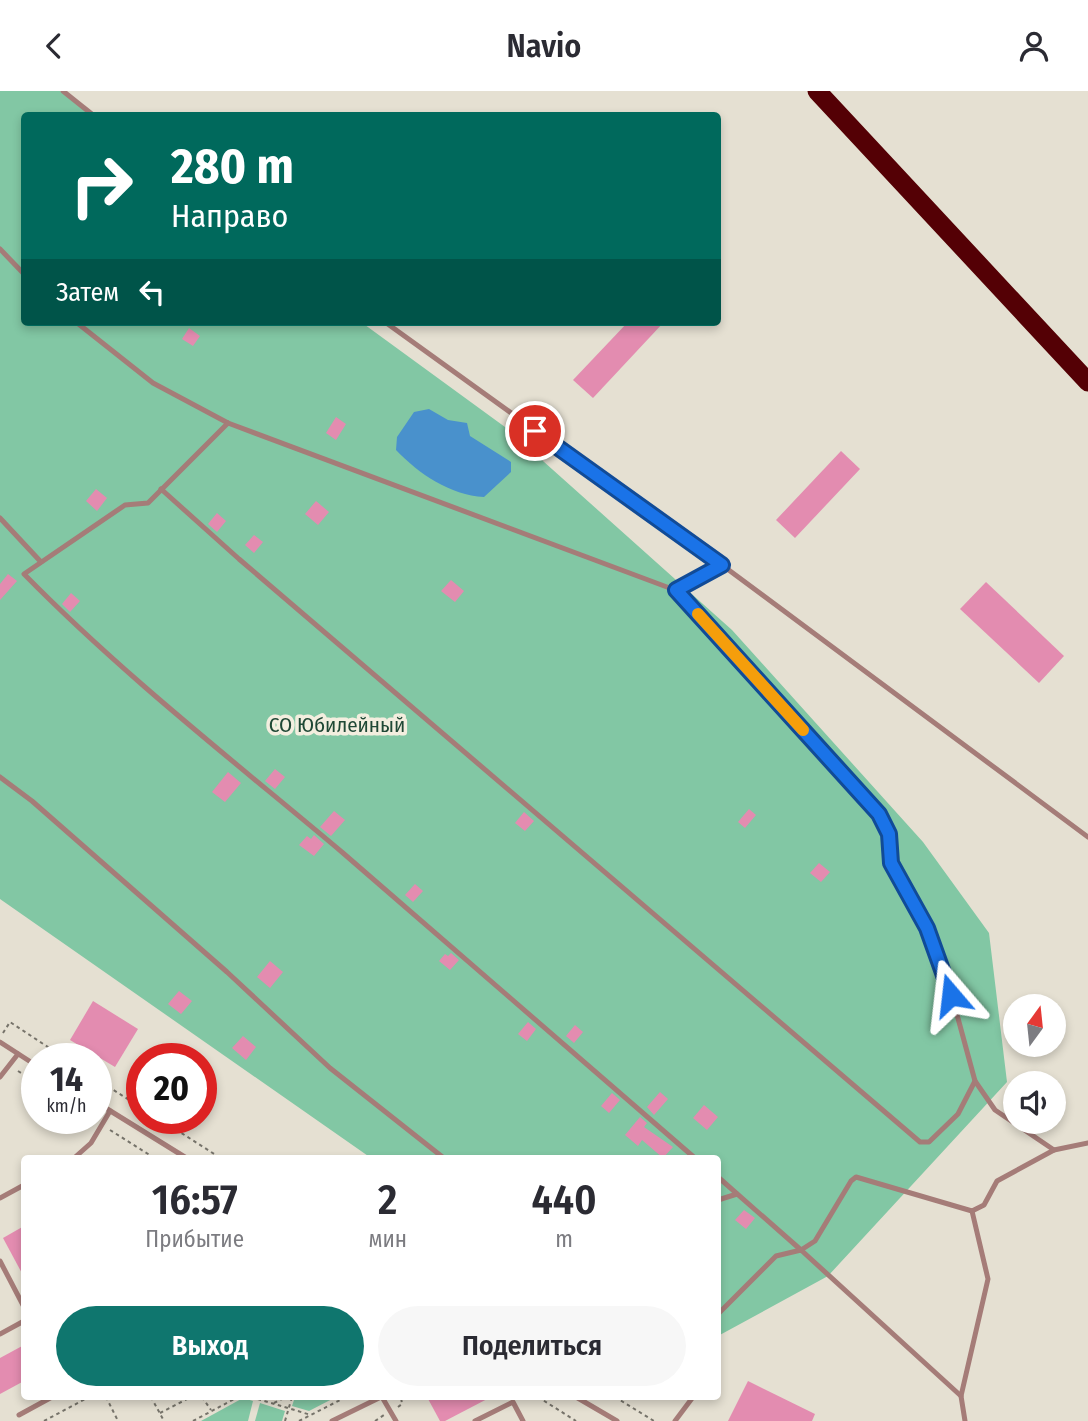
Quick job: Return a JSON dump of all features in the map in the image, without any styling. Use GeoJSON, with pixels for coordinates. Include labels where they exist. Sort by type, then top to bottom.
{"type":"FeatureCollection","features":[{"type":"Feature","properties":{"kind":"highway"},"geometry":{"type":"LineString","coordinates":[[817,91],[1088,382]]}},
{"type":"Feature","properties":{"kind":"lane"},"geometry":{"type":"LineString","coordinates":[[63,91],[89,112]]}},
{"type":"Feature","properties":{"kind":"lane"},"geometry":{"type":"LineString","coordinates":[[0,249],[21,272]]}},
{"type":"Feature","properties":{"kind":"lane"},"geometry":{"type":"LineString","coordinates":[[81,326],[153,383],[229,423],[676,590],[879,814],[889,834],[891,863],[927,928],[946,974],[975,1081],[995,1109],[1054,1150]]}},
{"type":"Feature","properties":{"kind":"lane"},"geometry":{"type":"LineString","coordinates":[[391,326],[722,565],[1088,837]]}},
{"type":"Feature","properties":{"kind":"lane"},"geometry":{"type":"LineString","coordinates":[[229,423],[148,503],[125,505],[24,574],[63,614],[691,1155]]}},
{"type":"Feature","properties":{"kind":"lane"},"geometry":{"type":"LineString","coordinates":[[161,489],[249,568],[920,1142],[929,1142],[958,1114],[975,1081]]}},
{"type":"Feature","properties":{"kind":"lane"},"geometry":{"type":"LineString","coordinates":[[0,518],[41,562]]}},
{"type":"Feature","properties":{"kind":"lane"},"geometry":{"type":"LineString","coordinates":[[0,530],[6,524]]}},
{"type":"Feature","properties":{"kind":"lane"},"geometry":{"type":"LineString","coordinates":[[676,590],[722,565]]}},
{"type":"Feature","properties":{"kind":"lane"},"geometry":{"type":"LineString","coordinates":[[0,777],[32,800],[227,972],[330,1068],[440,1155]]}},
{"type":"Feature","properties":{"kind":"lane"},"geometry":{"type":"LineString","coordinates":[[0,1039],[21,1056]]}},
{"type":"Feature","properties":{"kind":"lane"},"geometry":{"type":"LineString","coordinates":[[0,1077],[18,1054]]}},
{"type":"Feature","properties":{"kind":"lane"},"geometry":{"type":"LineString","coordinates":[[112,1112],[182,1155]]}},
{"type":"Feature","properties":{"kind":"lane"},"geometry":{"type":"LineString","coordinates":[[78,1155],[97,1134]]}},
{"type":"Feature","properties":{"kind":"lane"},"geometry":{"type":"LineString","coordinates":[[721,1311],[776,1256],[801,1250],[814,1241],[850,1181],[856,1177],[972,1211],[984,1205],[998,1181],[1054,1150],[1088,1143]]}},
{"type":"Feature","properties":{"kind":"lane"},"geometry":{"type":"LineString","coordinates":[[721,1180],[961,1396]]}},
{"type":"Feature","properties":{"kind":"lane"},"geometry":{"type":"LineString","coordinates":[[0,1198],[21,1187]]}},
{"type":"Feature","properties":{"kind":"lane"},"geometry":{"type":"LineString","coordinates":[[721,1199],[737,1194]]}},
{"type":"Feature","properties":{"kind":"lane"},"geometry":{"type":"LineString","coordinates":[[965,1421],[961,1396],[988,1279],[972,1211]]}},
{"type":"Feature","properties":{"kind":"lane"},"geometry":{"type":"LineString","coordinates":[[0,1261],[21,1301]]}},
{"type":"Feature","properties":{"kind":"lane"},"geometry":{"type":"LineString","coordinates":[[0,1335],[21,1323]]}},
{"type":"Feature","properties":{"kind":"lane"},"geometry":{"type":"LineString","coordinates":[[19,1415],[46,1400]]}},
{"type":"Feature","properties":{"kind":"lane"},"geometry":{"type":"LineString","coordinates":[[332,1421],[376,1400]]}},
{"type":"Feature","properties":{"kind":"lane"},"geometry":{"type":"LineString","coordinates":[[384,1400],[396,1421]]}},
{"type":"Feature","properties":{"kind":"lane"},"geometry":{"type":"LineString","coordinates":[[581,1400],[617,1421]]}},
{"type":"Feature","properties":{"kind":"lane"},"geometry":{"type":"LineString","coordinates":[[676,1421],[691,1400]]}},
{"type":"Feature","properties":{"kind":"lane"},"geometry":{"type":"LineString","coordinates":[[475,1421],[513,1402],[523,1421]]}},
{"type":"Feature","properties":{"kind":"path"},"geometry":{"type":"LineString","coordinates":[[0,1039],[10,1022],[42,1043]]}},
{"type":"Feature","properties":{"kind":"path"},"geometry":{"type":"LineString","coordinates":[[9,1065],[21,1073]]}},
{"type":"Feature","properties":{"kind":"path"},"geometry":{"type":"LineString","coordinates":[[112,1131],[150,1155]]}},
{"type":"Feature","properties":{"kind":"path"},"geometry":{"type":"LineString","coordinates":[[183,1134],[216,1155]]}},
{"type":"Feature","properties":{"kind":"path"},"geometry":{"type":"LineString","coordinates":[[44,1421],[83,1400]]}},
{"type":"Feature","properties":{"kind":"path"},"geometry":{"type":"LineString","coordinates":[[108,1400],[118,1421]]}},
{"type":"Feature","properties":{"kind":"path"},"geometry":{"type":"LineString","coordinates":[[153,1400],[164,1421]]}},
{"type":"Feature","properties":{"kind":"path"},"geometry":{"type":"LineString","coordinates":[[160,1413],[185,1400]]}},
{"type":"Feature","properties":{"kind":"path"},"geometry":{"type":"LineString","coordinates":[[204,1400],[211,1411]]}},
{"type":"Feature","properties":{"kind":"path"},"geometry":{"type":"LineString","coordinates":[[193,1421],[231,1400]]}},
{"type":"Feature","properties":{"kind":"path"},"geometry":{"type":"LineString","coordinates":[[262,1400],[311,1415]]}},
{"type":"Feature","properties":{"kind":"path"},"geometry":{"type":"LineString","coordinates":[[273,1403],[279,1400]]}},
{"type":"Feature","properties":{"kind":"path"},"geometry":{"type":"LineString","coordinates":[[285,1421],[291,1400]]}},
{"type":"Feature","properties":{"kind":"path"},"geometry":{"type":"LineString","coordinates":[[299,1421],[340,1400]]}},
{"type":"Feature","properties":{"kind":"path"},"geometry":{"type":"LineString","coordinates":[[543,1400],[576,1421]]}},
{"type":"Feature","properties":{"kind":"path"},"geometry":{"type":"LineString","coordinates":[[620,1400],[654,1421]]}},
{"type":"Feature","properties":{"kind":"green space","name":"СО Юбилейный"},"geometry":{"type":"Polygon","coordinates":[[[0,91],[60,91],[89,112],[21,112],[21,326],[366,326],[505,427],[732,630],[923,842],[989,933],[1006,1071],[1003,1071],[1003,1086],[828,1276],[721,1334],[721,1155],[367,1155],[217,1050],[217,1043],[206,1043],[0,899],[0,91]]]}},
{"type":"Feature","properties":{"kind":"green space"},"geometry":{"type":"Polygon","coordinates":[[[239,1400],[253,1401],[248,1421],[201,1421],[239,1400]]]}},
{"type":"Feature","properties":{"kind":"green space"},"geometry":{"type":"Polygon","coordinates":[[[294,1400],[330,1400],[309,1411],[292,1406],[294,1400]]]}},
{"type":"Feature","properties":{"kind":"green space"},"geometry":{"type":"Polygon","coordinates":[[[260,1403],[285,1411],[282,1421],[255,1421],[260,1403]]]}},
{"type":"Feature","properties":{"kind":"water"},"geometry":{"type":"Polygon","coordinates":[[[429,409],[448,420],[467,423],[470,436],[511,462],[511,472],[484,497],[447,488],[415,467],[396,450],[397,437],[414,412],[429,409]]]}},
{"type":"Feature","properties":{"kind":"building"},"geometry":{"type":"Polygon","coordinates":[[[624,326],[660,326],[593,398],[573,380],[624,326]]]}},
{"type":"Feature","properties":{"kind":"building"},"geometry":{"type":"Polygon","coordinates":[[[189,328],[200,336],[193,346],[182,339],[189,328]]]}},
{"type":"Feature","properties":{"kind":"building"},"geometry":{"type":"Polygon","coordinates":[[[336,417],[346,424],[336,440],[326,433],[336,417]]]}},
{"type":"Feature","properties":{"kind":"building"},"geometry":{"type":"Polygon","coordinates":[[[841,451],[860,469],[795,538],[776,520],[841,451]]]}},
{"type":"Feature","properties":{"kind":"building"},"geometry":{"type":"Polygon","coordinates":[[[96,489],[107,498],[97,511],[86,501],[96,489]]]}},
{"type":"Feature","properties":{"kind":"building"},"geometry":{"type":"Polygon","coordinates":[[[316,501],[329,512],[318,525],[305,514],[316,501]]]}},
{"type":"Feature","properties":{"kind":"building"},"geometry":{"type":"Polygon","coordinates":[[[217,513],[226,521],[217,532],[208,524],[217,513]]]}},
{"type":"Feature","properties":{"kind":"building"},"geometry":{"type":"Polygon","coordinates":[[[254,535],[263,542],[254,553],[245,545],[254,535]]]}},
{"type":"Feature","properties":{"kind":"building"},"geometry":{"type":"Polygon","coordinates":[[[8,574],[17,581],[0,600],[0,584],[8,574]]]}},
{"type":"Feature","properties":{"kind":"building"},"geometry":{"type":"Polygon","coordinates":[[[451,580],[464,591],[455,602],[441,591],[451,580]]]}},
{"type":"Feature","properties":{"kind":"building"},"geometry":{"type":"Polygon","coordinates":[[[986,582],[1064,656],[1039,683],[960,609],[986,582]]]}},
{"type":"Feature","properties":{"kind":"building"},"geometry":{"type":"Polygon","coordinates":[[[71,593],[80,601],[70,612],[62,604],[71,593]]]}},
{"type":"Feature","properties":{"kind":"building"},"geometry":{"type":"Polygon","coordinates":[[[275,769],[285,777],[275,789],[265,781],[275,769]]]}},
{"type":"Feature","properties":{"kind":"building"},"geometry":{"type":"Polygon","coordinates":[[[228,772],[241,783],[225,802],[212,792],[228,772]]]}},
{"type":"Feature","properties":{"kind":"building"},"geometry":{"type":"Polygon","coordinates":[[[749,809],[756,815],[745,828],[738,822],[749,809]]]}},
{"type":"Feature","properties":{"kind":"building"},"geometry":{"type":"Polygon","coordinates":[[[334,811],[345,820],[331,836],[320,827],[334,811]]]}},
{"type":"Feature","properties":{"kind":"building"},"geometry":{"type":"Polygon","coordinates":[[[524,812],[534,821],[525,831],[515,823],[524,812]]]}},
{"type":"Feature","properties":{"kind":"building"},"geometry":{"type":"Polygon","coordinates":[[[314,835],[324,844],[314,856],[299,845],[307,836],[311,839],[314,835]]]}},
{"type":"Feature","properties":{"kind":"building"},"geometry":{"type":"Polygon","coordinates":[[[819,863],[830,872],[821,882],[810,873],[819,863]]]}},
{"type":"Feature","properties":{"kind":"building"},"geometry":{"type":"Polygon","coordinates":[[[415,884],[423,891],[413,902],[405,895],[415,884]]]}},
{"type":"Feature","properties":{"kind":"building"},"geometry":{"type":"Polygon","coordinates":[[[451,953],[459,960],[450,970],[439,961],[445,954],[448,956],[451,953]]]}},
{"type":"Feature","properties":{"kind":"building"},"geometry":{"type":"Polygon","coordinates":[[[270,961],[283,972],[270,988],[257,977],[270,961]]]}},
{"type":"Feature","properties":{"kind":"building"},"geometry":{"type":"Polygon","coordinates":[[[179,991],[192,1001],[181,1014],[168,1004],[179,991]]]}},
{"type":"Feature","properties":{"kind":"building"},"geometry":{"type":"Polygon","coordinates":[[[93,1001],[138,1029],[130,1043],[126,1043],[126,1049],[115,1067],[112,1065],[112,1043],[75,1043],[70,1040],[93,1001]]]}},
{"type":"Feature","properties":{"kind":"building"},"geometry":{"type":"Polygon","coordinates":[[[528,1022],[536,1029],[527,1041],[518,1034],[528,1022]]]}},
{"type":"Feature","properties":{"kind":"building"},"geometry":{"type":"Polygon","coordinates":[[[575,1025],[583,1032],[574,1043],[566,1036],[575,1025]]]}},
{"type":"Feature","properties":{"kind":"building"},"geometry":{"type":"Polygon","coordinates":[[[243,1036],[256,1047],[246,1060],[232,1048],[243,1036]]]}},
{"type":"Feature","properties":{"kind":"building"},"geometry":{"type":"Polygon","coordinates":[[[660,1092],[668,1099],[654,1115],[647,1107],[660,1092]]]}},
{"type":"Feature","properties":{"kind":"building"},"geometry":{"type":"Polygon","coordinates":[[[612,1093],[620,1100],[609,1113],[601,1106],[612,1093]]]}},
{"type":"Feature","properties":{"kind":"building"},"geometry":{"type":"Polygon","coordinates":[[[704,1105],[718,1117],[707,1130],[693,1118],[704,1105]]]}},
{"type":"Feature","properties":{"kind":"building"},"geometry":{"type":"Polygon","coordinates":[[[640,1117],[647,1123],[644,1127],[673,1147],[666,1155],[660,1155],[642,1140],[638,1146],[625,1135],[640,1117]]]}},
{"type":"Feature","properties":{"kind":"building"},"geometry":{"type":"Polygon","coordinates":[[[744,1210],[755,1218],[746,1229],[735,1220],[744,1210]]]}},
{"type":"Feature","properties":{"kind":"building"},"geometry":{"type":"Polygon","coordinates":[[[21,1228],[21,1271],[3,1238],[21,1228]]]}},
{"type":"Feature","properties":{"kind":"building"},"geometry":{"type":"Polygon","coordinates":[[[21,1347],[21,1383],[0,1394],[0,1358],[21,1347]]]}},
{"type":"Feature","properties":{"kind":"building"},"geometry":{"type":"Polygon","coordinates":[[[748,1381],[815,1414],[812,1421],[728,1421],[748,1381]]]}},
{"type":"Feature","properties":{"kind":"building"},"geometry":{"type":"Polygon","coordinates":[[[429,1400],[485,1400],[445,1421],[440,1421],[429,1400]]]}},
{"type":"Feature","properties":{"kind":"slow traffic"},"geometry":{"type":"LineString","coordinates":[[698,614],[803,730]]}},
{"type":"Feature","properties":{"kind":"route"},"geometry":{"type":"LineString","coordinates":[[535,431],[722,565],[701,579],[676,590],[879,814],[889,834],[891,863],[927,928],[946,974],[951,995]]}}]}
